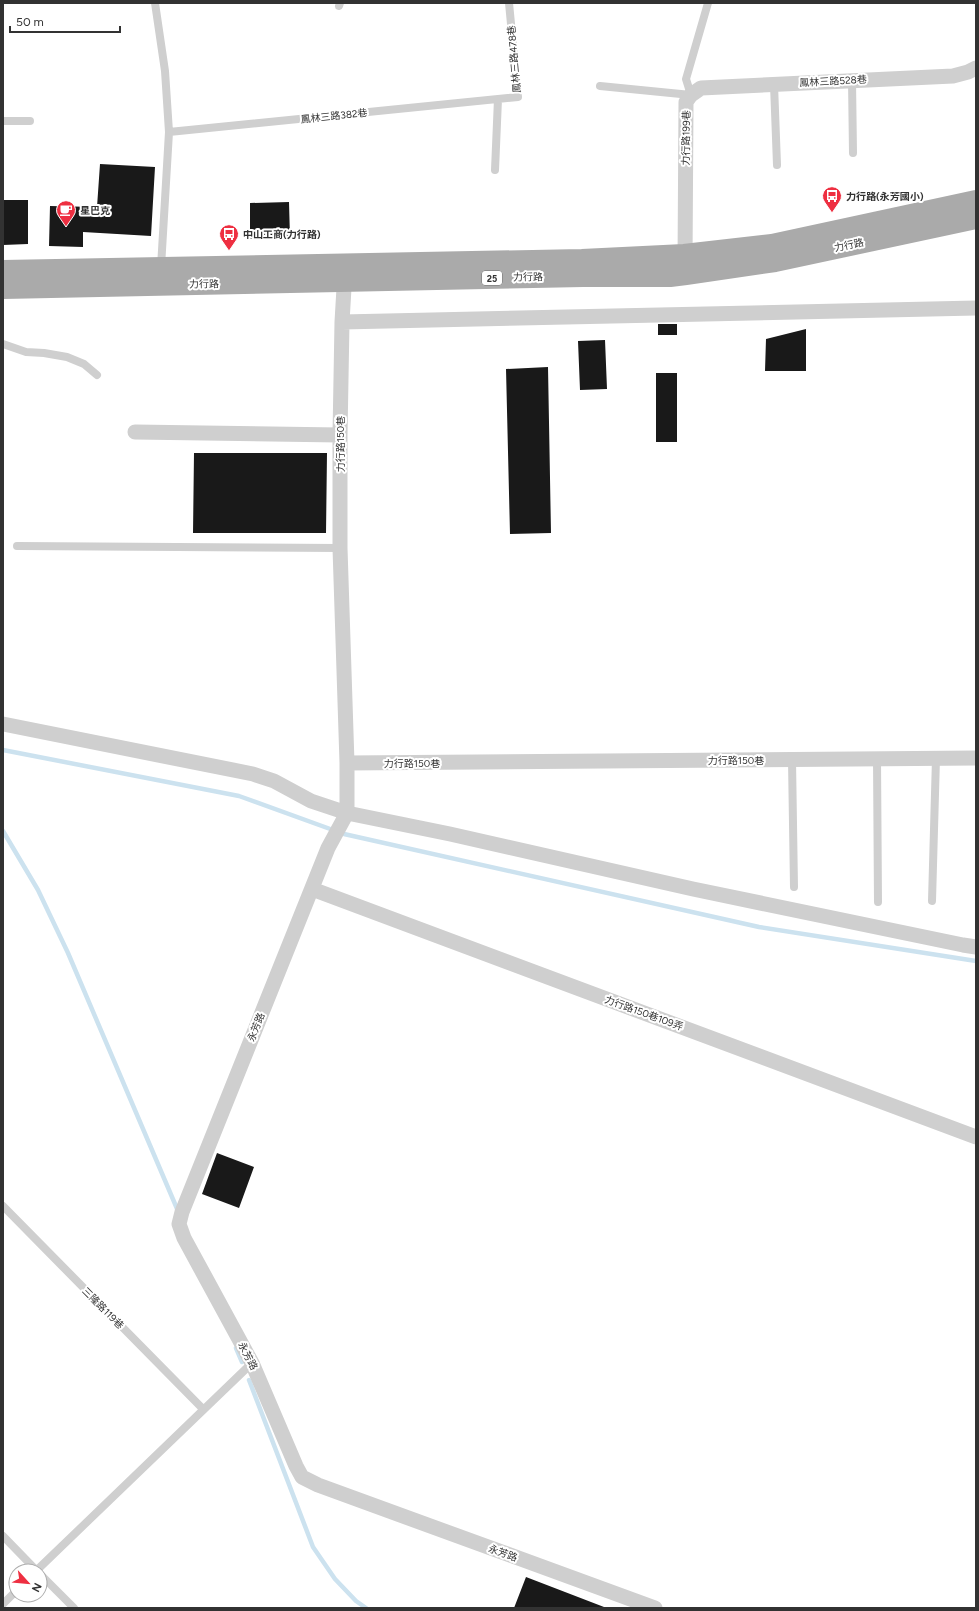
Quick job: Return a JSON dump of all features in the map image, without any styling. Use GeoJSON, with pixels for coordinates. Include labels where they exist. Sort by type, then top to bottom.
{"type":"FeatureCollection","features":[{"type":"Feature","properties":{"kind":"main road","name":"力行路"},"geometry":{"type":"LineString","coordinates":[[685,265],[976,201]]}},
{"type":"Feature","properties":{"kind":"main road","name":"力行路"},"geometry":{"type":"LineString","coordinates":[[3,288],[345,273],[582,260],[685,265],[775,261],[976,218]]}},
{"type":"Feature","properties":{"kind":"main road","name":"力行路"},"geometry":{"type":"LineString","coordinates":[[3,271],[160,268],[345,273]]}},
{"type":"Feature","properties":{"kind":"street","name":"鳳林三路528巷"},"geometry":{"type":"LineString","coordinates":[[691,95],[701,88],[953,76],[976,68]]}},
{"type":"Feature","properties":{"kind":"street","name":"力行路199巷"},"geometry":{"type":"LineString","coordinates":[[685,265],[686,102],[691,95]]}},
{"type":"Feature","properties":{"kind":"street","name":"力行路150巷"},"geometry":{"type":"LineString","coordinates":[[345,273],[342,322],[340,548],[347,763],[976,758]]}},
{"type":"Feature","properties":{"kind":"street"},"geometry":{"type":"LineString","coordinates":[[342,322],[976,308]]}},
{"type":"Feature","properties":{"kind":"street"},"geometry":{"type":"LineString","coordinates":[[135,432],[340,435]]}},
{"type":"Feature","properties":{"kind":"street"},"geometry":{"type":"LineString","coordinates":[[3,724],[253,774],[274,781],[311,801],[347,813],[450,834],[692,888],[976,947]]}},
{"type":"Feature","properties":{"kind":"street"},"geometry":{"type":"LineString","coordinates":[[312,889],[328,848],[347,813],[347,763]]}},
{"type":"Feature","properties":{"kind":"street","name":"力行路150巷109弄"},"geometry":{"type":"LineString","coordinates":[[312,889],[976,1137]]}},
{"type":"Feature","properties":{"kind":"street","name":"永芳路"},"geometry":{"type":"LineString","coordinates":[[312,889],[185,1205],[180,1224],[184,1238],[252,1363],[302,1477],[318,1485],[655,1608]]}},
{"type":"Feature","properties":{"kind":"lane"},"geometry":{"type":"LineString","coordinates":[[155,3],[165,71],[169,132],[160,268]]}},
{"type":"Feature","properties":{"kind":"lane","name":"鳳林三路478巷"},"geometry":{"type":"LineString","coordinates":[[495,170],[498,99],[518,97],[509,3]]}},
{"type":"Feature","properties":{"kind":"lane"},"geometry":{"type":"LineString","coordinates":[[600,86],[691,95],[686,79],[708,3]]}},
{"type":"Feature","properties":{"kind":"lane"},"geometry":{"type":"LineString","coordinates":[[852,80],[852,154]]}},
{"type":"Feature","properties":{"kind":"lane"},"geometry":{"type":"LineString","coordinates":[[774,84],[777,165]]}},
{"type":"Feature","properties":{"kind":"lane","name":"鳳林三路382巷"},"geometry":{"type":"LineString","coordinates":[[169,132],[498,99]]}},
{"type":"Feature","properties":{"kind":"lane"},"geometry":{"type":"LineString","coordinates":[[3,122],[30,121]]}},
{"type":"Feature","properties":{"kind":"lane"},"geometry":{"type":"LineString","coordinates":[[3,344],[26,352],[67,357],[84,364],[97,375]]}},
{"type":"Feature","properties":{"kind":"lane"},"geometry":{"type":"LineString","coordinates":[[17,546],[340,548]]}},
{"type":"Feature","properties":{"kind":"lane"},"geometry":{"type":"LineString","coordinates":[[932,901],[936,758]]}},
{"type":"Feature","properties":{"kind":"lane"},"geometry":{"type":"LineString","coordinates":[[878,759],[878,902]]}},
{"type":"Feature","properties":{"kind":"lane"},"geometry":{"type":"LineString","coordinates":[[792,760],[794,887]]}},
{"type":"Feature","properties":{"kind":"lane","name":"三隆路119巷"},"geometry":{"type":"LineString","coordinates":[[3,1206],[203,1409]]}},
{"type":"Feature","properties":{"kind":"lane"},"geometry":{"type":"LineString","coordinates":[[46,1563],[252,1363]]}},
{"type":"Feature","properties":{"kind":"lane"},"geometry":{"type":"LineString","coordinates":[[3,1536],[30,1563]]}},
{"type":"Feature","properties":{"kind":"lane"},"geometry":{"type":"LineString","coordinates":[[48,1581],[74,1608]]}},
{"type":"Feature","properties":{"kind":"building"},"geometry":{"type":"Polygon","coordinates":[[[100,164],[155,167],[151,236],[83,232],[83,247],[49,246],[50,206],[97,207],[100,164]]]}},
{"type":"Feature","properties":{"kind":"building"},"geometry":{"type":"Polygon","coordinates":[[[3,200],[28,200],[28,244],[3,245],[3,200]]]}},
{"type":"Feature","properties":{"kind":"building"},"geometry":{"type":"Polygon","coordinates":[[[289,202],[290,238],[250,239],[250,203],[289,202]]]}},
{"type":"Feature","properties":{"kind":"building"},"geometry":{"type":"Polygon","coordinates":[[[658,324],[677,324],[677,335],[658,335],[658,324]]]}},
{"type":"Feature","properties":{"kind":"building"},"geometry":{"type":"Polygon","coordinates":[[[806,329],[806,371],[765,371],[766,339],[806,329]]]}},
{"type":"Feature","properties":{"kind":"building"},"geometry":{"type":"Polygon","coordinates":[[[605,340],[607,389],[580,390],[578,341],[605,340]]]}},
{"type":"Feature","properties":{"kind":"building"},"geometry":{"type":"Polygon","coordinates":[[[548,367],[551,533],[510,534],[506,369],[548,367]]]}},
{"type":"Feature","properties":{"kind":"building"},"geometry":{"type":"Polygon","coordinates":[[[656,373],[677,373],[677,442],[656,442],[656,373]]]}},
{"type":"Feature","properties":{"kind":"building"},"geometry":{"type":"Polygon","coordinates":[[[194,453],[327,453],[326,533],[193,533],[194,453]]]}},
{"type":"Feature","properties":{"kind":"building"},"geometry":{"type":"Polygon","coordinates":[[[217,1153],[254,1167],[239,1208],[202,1194],[217,1153]]]}},
{"type":"Feature","properties":{"kind":"building"},"geometry":{"type":"Polygon","coordinates":[[[526,1577],[604,1607],[514,1608],[526,1577]]]}},
{"type":"Feature","properties":{"kind":"waterway"},"geometry":{"type":"LineString","coordinates":[[3,750],[239,796],[344,834],[759,927],[976,961]]}},
{"type":"Feature","properties":{"kind":"waterway"},"geometry":{"type":"LineString","coordinates":[[3,831],[38,890],[68,953],[178,1211]]}},
{"type":"Feature","properties":{"kind":"waterway"},"geometry":{"type":"LineString","coordinates":[[236,1348],[242,1362]]}},
{"type":"Feature","properties":{"kind":"waterway"},"geometry":{"type":"LineString","coordinates":[[249,1380],[313,1547],[335,1579],[356,1601],[366,1608]]}},
{"type":"Feature","properties":{"kind":"place","name":"力行路(永芳國小)"},"geometry":{"type":"Point","coordinates":[832,213]}},
{"type":"Feature","properties":{"kind":"place","name":"星巴克"},"geometry":{"type":"Point","coordinates":[66,227]}},
{"type":"Feature","properties":{"kind":"place","name":"中山工商(力行路)"},"geometry":{"type":"Point","coordinates":[229,251]}}]}
